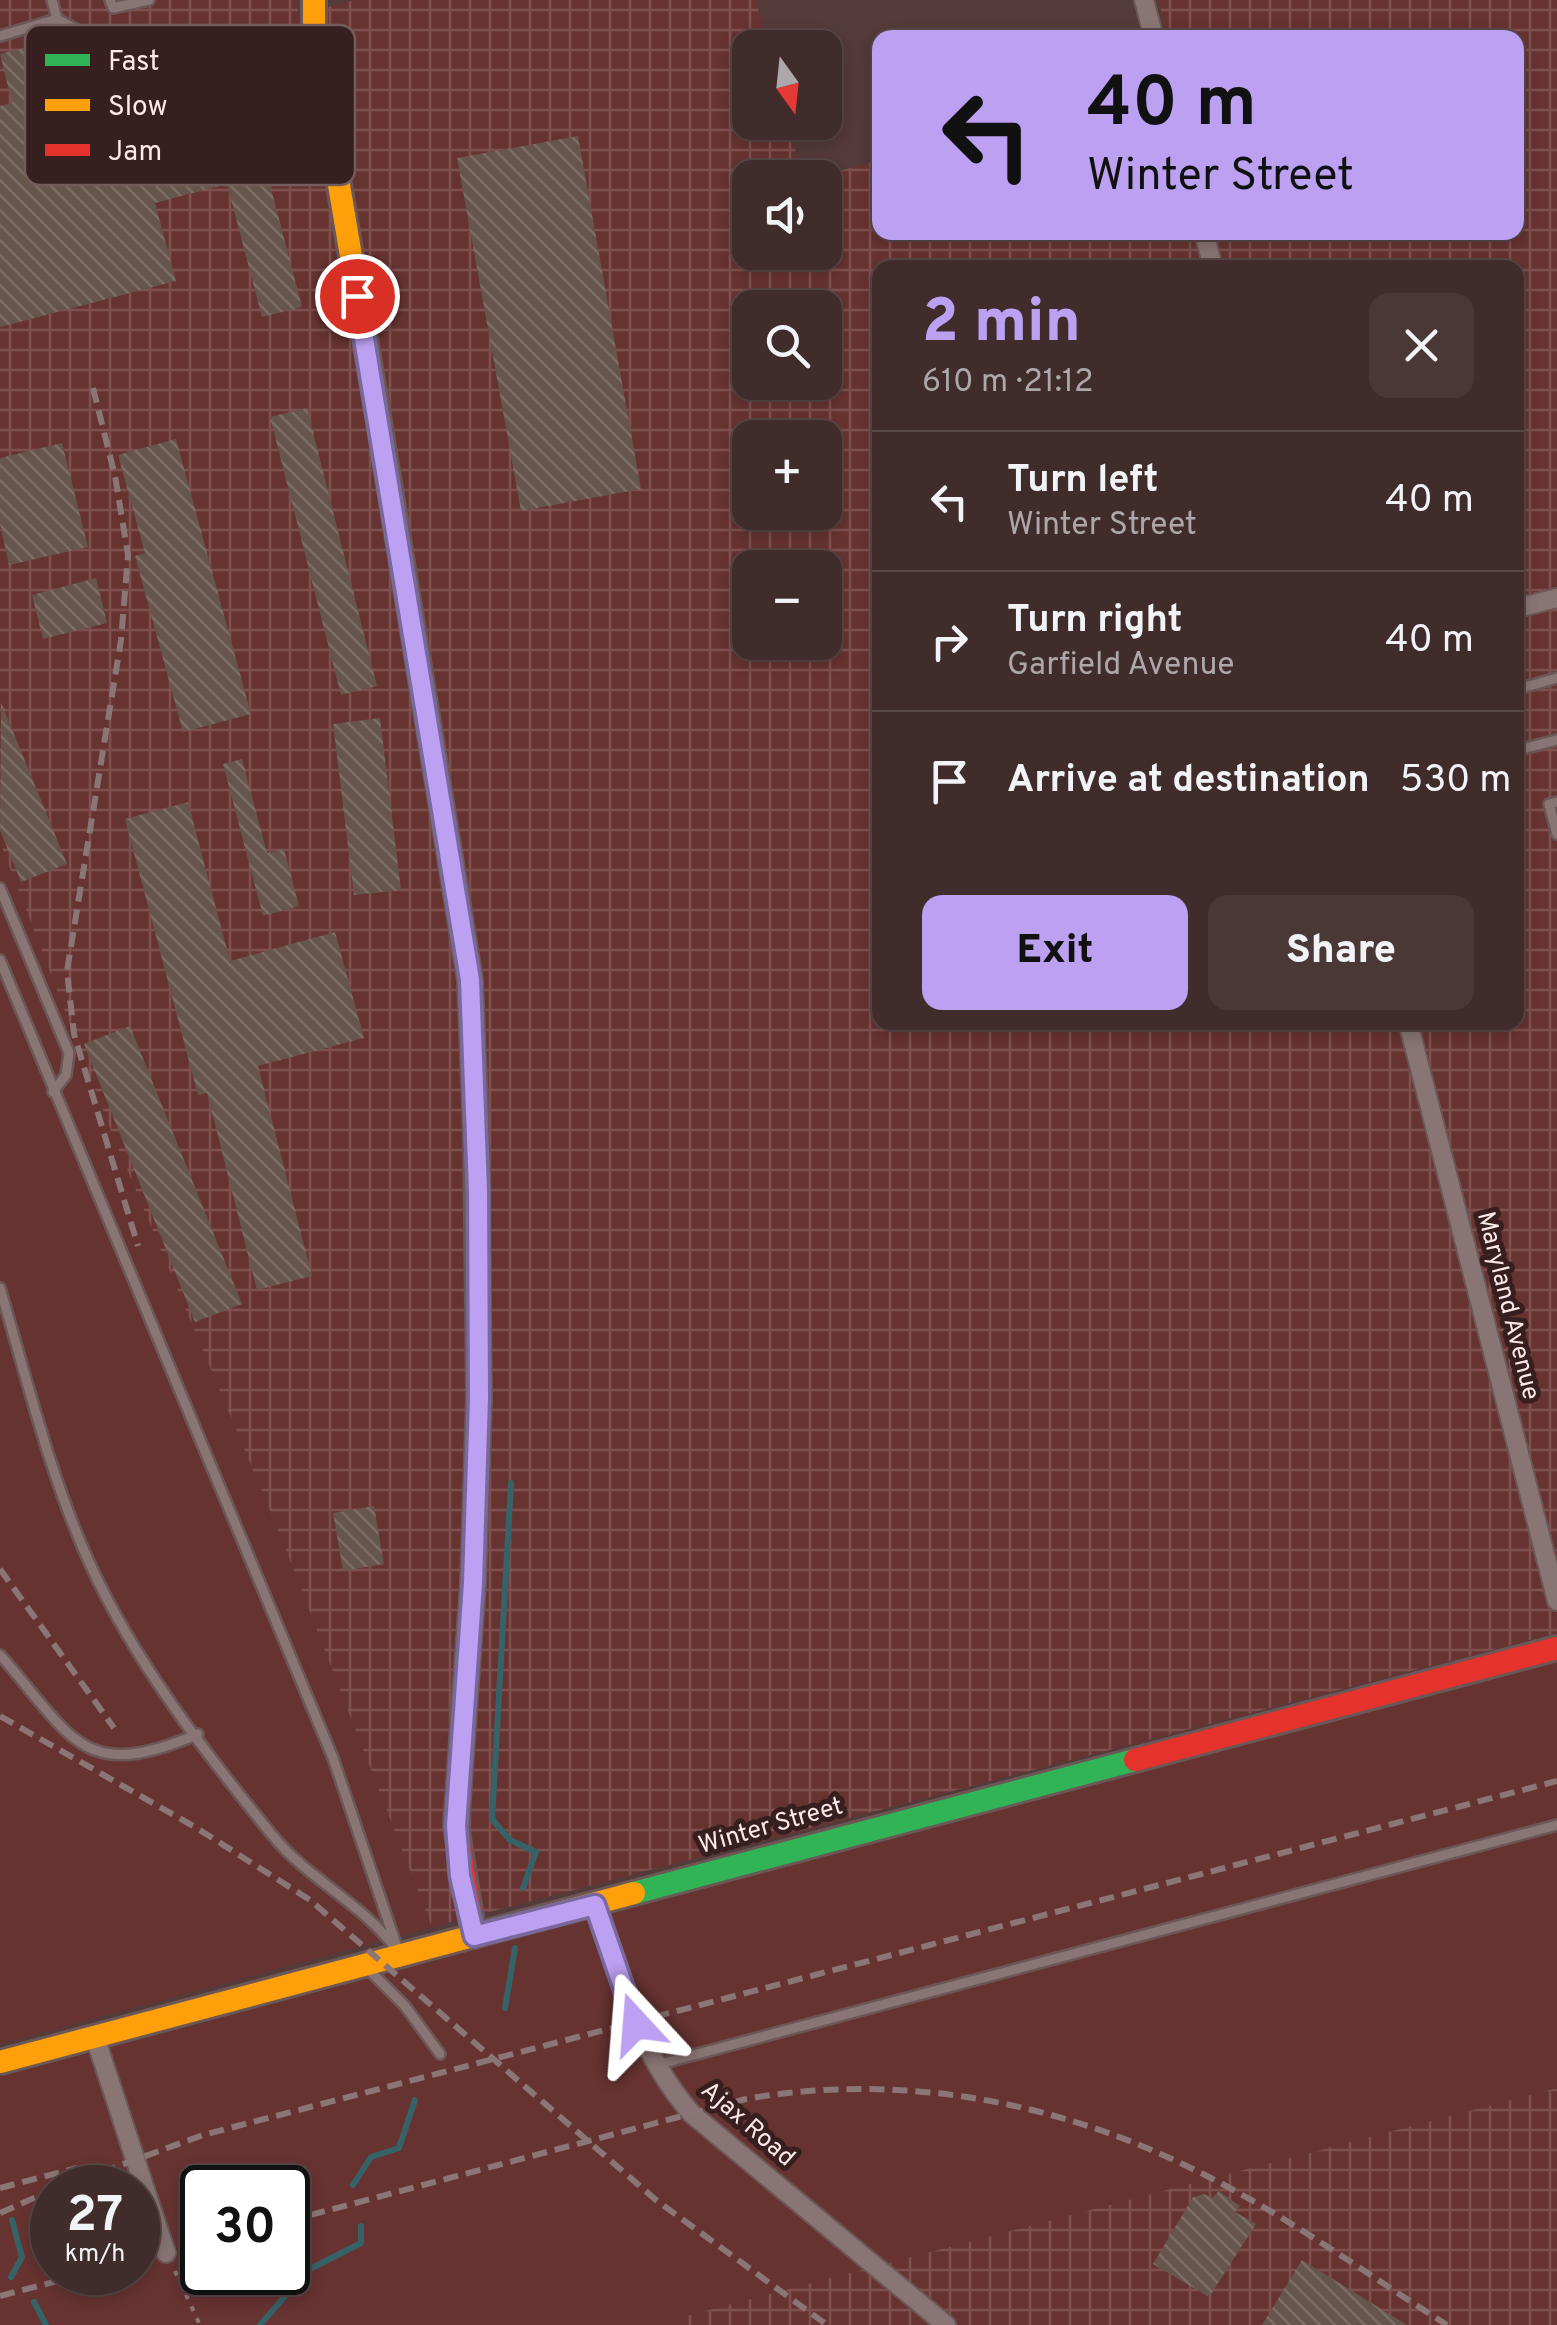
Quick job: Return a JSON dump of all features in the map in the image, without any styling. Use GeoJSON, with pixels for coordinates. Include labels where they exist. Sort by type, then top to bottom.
{"type":"FeatureCollection","features":[{"type":"Feature","properties":{"kind":"street"},"geometry":{"type":"LineString","coordinates":[[1144,0],[1152,30]]}},
{"type":"Feature","properties":{"kind":"street"},"geometry":{"type":"LineString","coordinates":[[338,185],[412,608],[470,980],[478,1190],[479,1398],[473,1583],[456,1826],[460,1876],[474,1936]]}},
{"type":"Feature","properties":{"kind":"street"},"geometry":{"type":"LineString","coordinates":[[1524,606],[1557,598]]}},
{"type":"Feature","properties":{"kind":"street","name":"Maryland Avenue"},"geometry":{"type":"LineString","coordinates":[[1410,1030],[1557,1602]]}},
{"type":"Feature","properties":{"kind":"street","name":"Winter Street"},"geometry":{"type":"LineString","coordinates":[[0,2062],[595,1905],[922,1813],[1557,1648]]}},
{"type":"Feature","properties":{"kind":"street","name":"Ajax Road"},"geometry":{"type":"LineString","coordinates":[[595,1905],[654,2066],[692,2114],[946,2325]]}},
{"type":"Feature","properties":{"kind":"street"},"geometry":{"type":"LineString","coordinates":[[95,2037],[166,2253]]}},
{"type":"Feature","properties":{"kind":"lane"},"geometry":{"type":"LineString","coordinates":[[52,0],[57,20]]}},
{"type":"Feature","properties":{"kind":"lane"},"geometry":{"type":"LineString","coordinates":[[110,0],[113,8],[149,0]]}},
{"type":"Feature","properties":{"kind":"lane"},"geometry":{"type":"LineString","coordinates":[[39,25],[57,20],[66,25]]}},
{"type":"Feature","properties":{"kind":"lane"},"geometry":{"type":"LineString","coordinates":[[0,36],[25,29]]}},
{"type":"Feature","properties":{"kind":"lane"},"geometry":{"type":"LineString","coordinates":[[1524,687],[1557,678]]}},
{"type":"Feature","properties":{"kind":"lane"},"geometry":{"type":"LineString","coordinates":[[1524,748],[1557,740]]}},
{"type":"Feature","properties":{"kind":"lane"},"geometry":{"type":"LineString","coordinates":[[1557,802],[1549,804],[1557,834]]}},
{"type":"Feature","properties":{"kind":"lane"},"geometry":{"type":"LineString","coordinates":[[0,888],[68,1053],[66,1075],[53,1092]]}},
{"type":"Feature","properties":{"kind":"lane"},"geometry":{"type":"LineString","coordinates":[[0,960],[333,1758],[400,1956]]}},
{"type":"Feature","properties":{"kind":"lane"},"geometry":{"type":"LineString","coordinates":[[0,1288],[91,1567],[150,1667],[294,1860],[370,1918],[400,1956]]}},
{"type":"Feature","properties":{"kind":"lane"},"geometry":{"type":"LineString","coordinates":[[0,1654],[65,1728],[99,1754],[137,1756],[198,1734]]}},
{"type":"Feature","properties":{"kind":"lane"},"geometry":{"type":"LineString","coordinates":[[654,2066],[1557,1825]]}},
{"type":"Feature","properties":{"kind":"lane"},"geometry":{"type":"LineString","coordinates":[[364,1965],[404,2006],[440,2054]]}},
{"type":"Feature","properties":{"kind":"path"},"geometry":{"type":"LineString","coordinates":[[166,2253],[200,2325]]}},
{"type":"Feature","properties":{"kind":"shaded area"},"geometry":{"type":"Polygon","coordinates":[[[0,0],[298,0],[298,15],[355,0],[756,0],[764,30],[732,30],[732,140],[793,140],[798,160],[732,160],[732,270],[842,270],[842,170],[872,162],[872,240],[1524,240],[1524,30],[1166,30],[1158,0],[1557,0],[1557,1633],[432,1927],[277,1527],[111,1131],[0,842],[0,0]]]}},
{"type":"Feature","properties":{"kind":"shaded area"},"geometry":{"type":"Polygon","coordinates":[[[0,842],[111,1131],[277,1527],[432,1927],[0,2044],[0,842]]]}},
{"type":"Feature","properties":{"kind":"shaded area"},"geometry":{"type":"Polygon","coordinates":[[[1557,1661],[1557,2088],[687,2316],[688,2325],[0,2325],[0,2075],[1557,1661]]]}},
{"type":"Feature","properties":{"kind":"shaded area"},"geometry":{"type":"Polygon","coordinates":[[[1557,2088],[1557,2325],[688,2325],[686,2316],[1557,2088]]]}},
{"type":"Feature","properties":{"kind":"building"},"geometry":{"type":"Polygon","coordinates":[[[25,48],[25,185],[223,185],[155,203],[176,281],[0,327],[0,106],[12,103],[0,54],[25,48]]]}},
{"type":"Feature","properties":{"kind":"building"},"geometry":{"type":"Polygon","coordinates":[[[578,136],[641,489],[521,511],[457,158],[578,136]]]}},
{"type":"Feature","properties":{"kind":"building"},"geometry":{"type":"Polygon","coordinates":[[[227,185],[270,185],[302,307],[262,317],[227,185]]]}},
{"type":"Feature","properties":{"kind":"building"},"geometry":{"type":"Polygon","coordinates":[[[307,408],[377,686],[341,695],[270,417],[307,408]]]}},
{"type":"Feature","properties":{"kind":"building"},"geometry":{"type":"Polygon","coordinates":[[[176,439],[251,714],[183,732],[135,556],[145,553],[118,455],[176,439]]]}},
{"type":"Feature","properties":{"kind":"building"},"geometry":{"type":"Polygon","coordinates":[[[62,443],[88,547],[9,565],[0,524],[0,458],[62,443]]]}},
{"type":"Feature","properties":{"kind":"building"},"geometry":{"type":"Polygon","coordinates":[[[96,578],[107,623],[43,639],[32,595],[96,578]]]}},
{"type":"Feature","properties":{"kind":"building"},"geometry":{"type":"Polygon","coordinates":[[[1,702],[67,864],[21,882],[0,830],[1,702]]]}},
{"type":"Feature","properties":{"kind":"building"},"geometry":{"type":"Polygon","coordinates":[[[380,718],[401,890],[354,895],[333,724],[380,718]]]}},
{"type":"Feature","properties":{"kind":"building"},"geometry":{"type":"Polygon","coordinates":[[[242,759],[267,853],[284,849],[299,906],[263,916],[223,764],[242,759]]]}},
{"type":"Feature","properties":{"kind":"building"},"geometry":{"type":"Polygon","coordinates":[[[188,802],[230,961],[335,932],[364,1038],[258,1066],[312,1276],[257,1290],[207,1093],[198,1095],[125,819],[188,802]]]}},
{"type":"Feature","properties":{"kind":"building"},"geometry":{"type":"Polygon","coordinates":[[[130,1026],[242,1304],[195,1322],[84,1044],[130,1026]]]}},
{"type":"Feature","properties":{"kind":"building"},"geometry":{"type":"Polygon","coordinates":[[[374,1506],[384,1564],[343,1571],[333,1513],[374,1506]]]}},
{"type":"Feature","properties":{"kind":"building"},"geometry":{"type":"Polygon","coordinates":[[[1219,2191],[1240,2206],[1235,2212],[1256,2224],[1209,2297],[1153,2264],[1193,2197],[1204,2194],[1212,2198],[1219,2191]]]}},
{"type":"Feature","properties":{"kind":"building"},"geometry":{"type":"Polygon","coordinates":[[[1302,2260],[1407,2325],[1262,2325],[1302,2260]]]}},
{"type":"Feature","properties":{"kind":"waterway"},"geometry":{"type":"LineString","coordinates":[[511,1483],[492,1819],[510,1840],[536,1852],[523,1888]]}},
{"type":"Feature","properties":{"kind":"waterway"},"geometry":{"type":"LineString","coordinates":[[505,2008],[515,1948]]}},
{"type":"Feature","properties":{"kind":"waterway"},"geometry":{"type":"LineString","coordinates":[[353,2185],[371,2157],[399,2148],[415,2100]]}},
{"type":"Feature","properties":{"kind":"waterway"},"geometry":{"type":"LineString","coordinates":[[11,2277],[22,2257],[12,2220]]}},
{"type":"Feature","properties":{"kind":"waterway"},"geometry":{"type":"LineString","coordinates":[[260,2325],[308,2270],[361,2243],[361,2226]]}},
{"type":"Feature","properties":{"kind":"waterway"},"geometry":{"type":"LineString","coordinates":[[34,2302],[46,2325]]}},
{"type":"Feature","properties":{"kind":"railway"},"geometry":{"type":"LineString","coordinates":[[93,388],[115,476],[128,555],[121,640],[67,971],[74,1034],[138,1246]]}},
{"type":"Feature","properties":{"kind":"railway"},"geometry":{"type":"LineString","coordinates":[[0,1569],[114,1728]]}},
{"type":"Feature","properties":{"kind":"railway"},"geometry":{"type":"LineString","coordinates":[[0,1716],[195,1827],[310,1900],[656,2200],[827,2325]]}},
{"type":"Feature","properties":{"kind":"railway"},"geometry":{"type":"LineString","coordinates":[[121,2165],[203,2135],[1557,1781]]}},
{"type":"Feature","properties":{"kind":"railway"},"geometry":{"type":"LineString","coordinates":[[310,2215],[746,2099],[804,2091],[919,2091],[1032,2110],[1142,2146],[1260,2205],[1447,2325]]}},
{"type":"Feature","properties":{"kind":"railway"},"geometry":{"type":"LineString","coordinates":[[0,2188],[30,2180]]}},
{"type":"Feature","properties":{"kind":"railway"},"geometry":{"type":"LineString","coordinates":[[0,2213],[30,2200]]}},
{"type":"Feature","properties":{"kind":"railway"},"geometry":{"type":"LineString","coordinates":[[160,2254],[180,2249]]}},
{"type":"Feature","properties":{"kind":"railway"},"geometry":{"type":"LineString","coordinates":[[0,2296],[30,2288]]}},
{"type":"Feature","properties":{"kind":"traffic: fast"},"geometry":{"type":"LineString","coordinates":[[376,404],[470,980],[476,1133]]}},
{"type":"Feature","properties":{"kind":"traffic: fast"},"geometry":{"type":"LineString","coordinates":[[634,1893],[1135,1760]]}},
{"type":"Feature","properties":{"kind":"traffic: slow"},"geometry":{"type":"LineString","coordinates":[[314,0],[314,25]]}},
{"type":"Feature","properties":{"kind":"traffic: slow"},"geometry":{"type":"LineString","coordinates":[[339,185],[376,404]]}},
{"type":"Feature","properties":{"kind":"traffic: slow"},"geometry":{"type":"LineString","coordinates":[[0,2062],[634,1893]]}},
{"type":"Feature","properties":{"kind":"traffic: jam"},"geometry":{"type":"LineString","coordinates":[[474,1936],[456,1826],[473,1583],[479,1398],[476,1133]]}},
{"type":"Feature","properties":{"kind":"traffic: jam"},"geometry":{"type":"LineString","coordinates":[[1135,1760],[1557,1648]]}},
{"type":"Feature","properties":{"kind":"route"},"geometry":{"type":"LineString","coordinates":[[357,296],[466,932],[470,980],[476,1078],[480,1330],[473,1583],[456,1826],[460,1876],[474,1936],[595,1905],[636,2024]]}}]}
